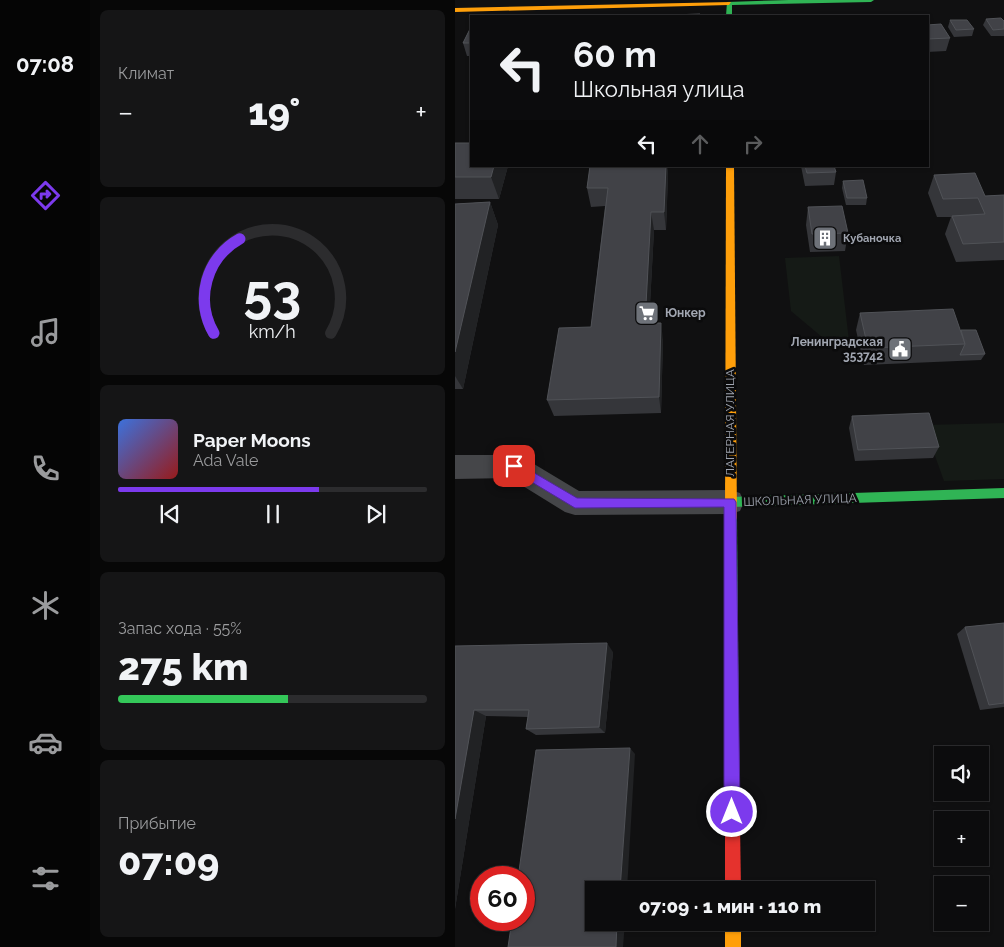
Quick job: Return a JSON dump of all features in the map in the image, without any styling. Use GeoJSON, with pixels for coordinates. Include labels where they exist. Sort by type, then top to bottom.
{"type":"FeatureCollection","features":[{"type":"Feature","properties":{"kind":"main road"},"geometry":{"type":"LineString","coordinates":[[455,10],[729,6],[871,0]]}},
{"type":"Feature","properties":{"kind":"main road","name":"ЛАГЕРНАЯ УЛИЦА"},"geometry":{"type":"LineString","coordinates":[[729,167],[733,881]]}},
{"type":"Feature","properties":{"kind":"main road","name":"ШКОЛЬНАЯ УЛИЦА"},"geometry":{"type":"LineString","coordinates":[[730,502],[1004,493]]}},
{"type":"Feature","properties":{"kind":"main road"},"geometry":{"type":"LineString","coordinates":[[733,931],[733,947]]}},
{"type":"Feature","properties":{"kind":"street","name":"ШКОЛЬНАЯ УЛИЦА"},"geometry":{"type":"LineString","coordinates":[[455,467],[514,466],[575,503],[730,502]]}},
{"type":"Feature","properties":{"kind":"shaded area"},"geometry":{"type":"Polygon","coordinates":[[[839,256],[849,341],[828,342],[791,311],[785,258],[839,256]]]}},
{"type":"Feature","properties":{"kind":"shaded area"},"geometry":{"type":"Polygon","coordinates":[[[1004,423],[1004,479],[944,481],[924,425],[1004,423]]]}},
{"type":"Feature","properties":{"kind":"building"},"geometry":{"type":"Polygon","coordinates":[[[1001,18],[1004,21],[1004,29],[993,30],[986,19],[1001,18]]]}},
{"type":"Feature","properties":{"kind":"building"},"geometry":{"type":"Polygon","coordinates":[[[950,20],[967,20],[974,29],[956,30],[950,20]]]}},
{"type":"Feature","properties":{"kind":"building"},"geometry":{"type":"Polygon","coordinates":[[[941,24],[950,38],[929,39],[929,25],[941,24]]]}},
{"type":"Feature","properties":{"kind":"building"},"geometry":{"type":"Polygon","coordinates":[[[470,29],[470,43],[463,43],[470,29]]]}},
{"type":"Feature","properties":{"kind":"building"},"geometry":{"type":"Polygon","coordinates":[[[455,143],[470,143],[470,167],[494,167],[491,177],[455,177],[455,143]]]}},
{"type":"Feature","properties":{"kind":"building"},"geometry":{"type":"Polygon","coordinates":[[[590,167],[666,167],[664,212],[651,212],[645,323],[661,323],[659,397],[547,400],[559,328],[591,327],[608,188],[587,188],[590,167]]]}},
{"type":"Feature","properties":{"kind":"building"},"geometry":{"type":"Polygon","coordinates":[[[805,167],[834,167],[836,172],[807,173],[805,167]]]}},
{"type":"Feature","properties":{"kind":"building"},"geometry":{"type":"Polygon","coordinates":[[[975,173],[985,196],[1004,195],[1004,242],[963,244],[952,216],[985,214],[978,198],[943,199],[934,175],[975,173]]]}},
{"type":"Feature","properties":{"kind":"building"},"geometry":{"type":"Polygon","coordinates":[[[863,180],[867,198],[847,198],[843,181],[863,180]]]}},
{"type":"Feature","properties":{"kind":"building"},"geometry":{"type":"Polygon","coordinates":[[[490,202],[455,352],[455,204],[490,202]]]}},
{"type":"Feature","properties":{"kind":"building"},"geometry":{"type":"Polygon","coordinates":[[[842,206],[848,233],[812,234],[808,207],[842,206]]]}},
{"type":"Feature","properties":{"kind":"building"},"geometry":{"type":"Polygon","coordinates":[[[953,309],[965,344],[868,348],[860,313],[953,309]]]}},
{"type":"Feature","properties":{"kind":"building"},"geometry":{"type":"Polygon","coordinates":[[[961,330],[976,330],[985,354],[960,355],[965,344],[961,330]]]}},
{"type":"Feature","properties":{"kind":"building"},"geometry":{"type":"Polygon","coordinates":[[[929,413],[939,447],[858,450],[852,416],[929,413]]]}},
{"type":"Feature","properties":{"kind":"building"},"geometry":{"type":"Polygon","coordinates":[[[1004,623],[1004,703],[989,705],[965,627],[1004,623]]]}},
{"type":"Feature","properties":{"kind":"building"},"geometry":{"type":"Polygon","coordinates":[[[607,643],[599,727],[526,729],[529,710],[474,710],[455,819],[455,646],[607,643]]]}},
{"type":"Feature","properties":{"kind":"building"},"geometry":{"type":"Polygon","coordinates":[[[630,748],[621,881],[585,881],[585,931],[617,931],[616,947],[508,947],[510,931],[535,931],[535,866],[520,866],[536,750],[630,748]]]}},
{"type":"Feature","properties":{"kind":"traffic: fast"},"geometry":{"type":"LineString","coordinates":[[729,15],[729,3],[871,0]]}},
{"type":"Feature","properties":{"kind":"traffic: fast"},"geometry":{"type":"LineString","coordinates":[[730,502],[1004,493]]}},
{"type":"Feature","properties":{"kind":"traffic: fast"},"geometry":{"type":"LineString","coordinates":[[731,518],[732,758]]}},
{"type":"Feature","properties":{"kind":"traffic: slow"},"geometry":{"type":"LineString","coordinates":[[455,10],[729,3]]}},
{"type":"Feature","properties":{"kind":"traffic: slow"},"geometry":{"type":"LineString","coordinates":[[730,167],[731,518]]}},
{"type":"Feature","properties":{"kind":"traffic: slow"},"geometry":{"type":"LineString","coordinates":[[733,931],[733,947]]}},
{"type":"Feature","properties":{"kind":"traffic: jam"},"geometry":{"type":"LineString","coordinates":[[732,758],[733,881]]}},
{"type":"Feature","properties":{"kind":"place","name":"Кубаночка"},"geometry":{"type":"Point","coordinates":[825,238]}},
{"type":"Feature","properties":{"kind":"place","name":"Юнкер"},"geometry":{"type":"Point","coordinates":[647,313]}},
{"type":"Feature","properties":{"kind":"place","name":"Ленинградская 353742"},"geometry":{"type":"Point","coordinates":[900,349]}},
{"type":"Feature","properties":{"kind":"route"},"geometry":{"type":"LineString","coordinates":[[514,466],[575,503],[730,502],[732,812]]}}]}
